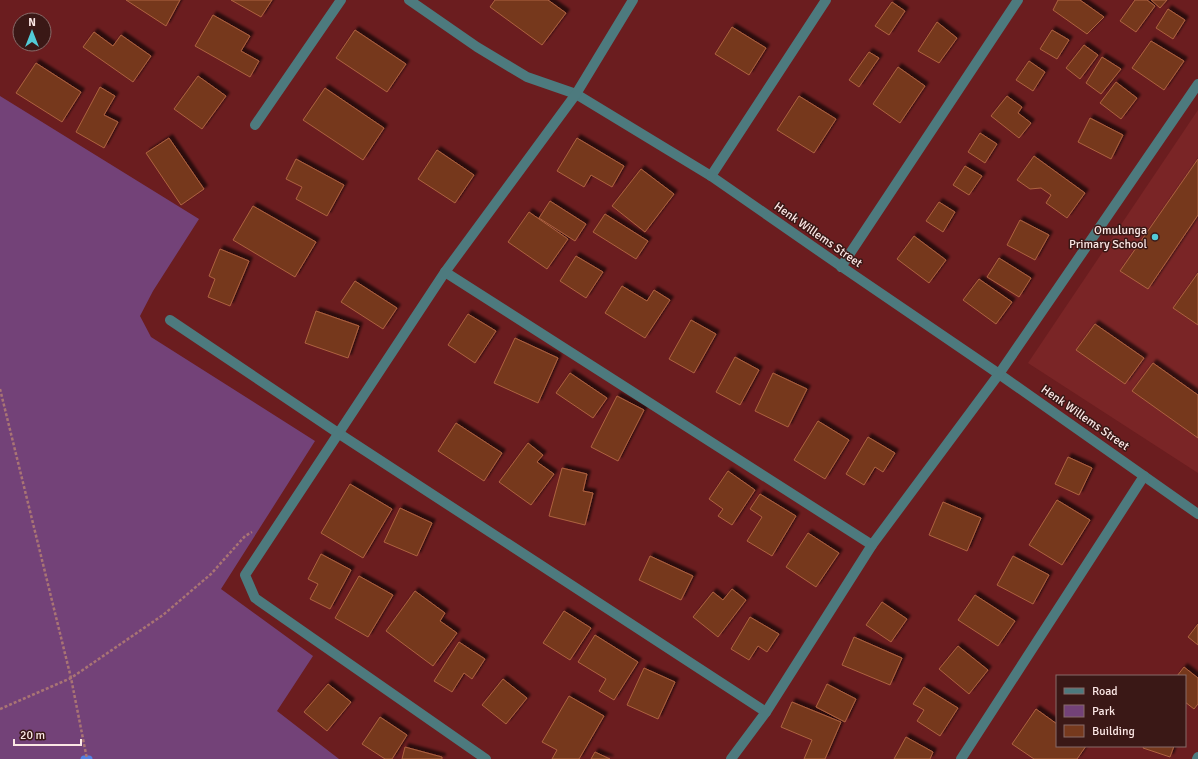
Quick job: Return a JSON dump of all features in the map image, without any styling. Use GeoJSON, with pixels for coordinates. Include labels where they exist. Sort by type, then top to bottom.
{"type":"FeatureCollection","features":[{"type":"Feature","properties":{"kind":"street"},"geometry":{"type":"LineString","coordinates":[[255,125],[341,0]]}},
{"type":"Feature","properties":{"kind":"street","name":"Henk Willems Street"},"geometry":{"type":"LineString","coordinates":[[409,0],[477,47],[527,78],[576,94],[711,176],[841,267],[999,374],[1198,514]]}},
{"type":"Feature","properties":{"kind":"street"},"geometry":{"type":"LineString","coordinates":[[486,759],[255,598],[245,575],[445,272],[576,94],[633,0]]}},
{"type":"Feature","properties":{"kind":"street"},"geometry":{"type":"LineString","coordinates":[[711,176],[826,0]]}},
{"type":"Feature","properties":{"kind":"street"},"geometry":{"type":"LineString","coordinates":[[841,267],[1018,0]]}},
{"type":"Feature","properties":{"kind":"street"},"geometry":{"type":"LineString","coordinates":[[731,759],[766,712],[872,545],[999,374],[1198,84]]}},
{"type":"Feature","properties":{"kind":"street"},"geometry":{"type":"LineString","coordinates":[[445,272],[872,545]]}},
{"type":"Feature","properties":{"kind":"street"},"geometry":{"type":"LineString","coordinates":[[170,320],[338,433],[766,712]]}},
{"type":"Feature","properties":{"kind":"street"},"geometry":{"type":"LineString","coordinates":[[961,759],[1144,476]]}},
{"type":"Feature","properties":{"kind":"path"},"geometry":{"type":"LineString","coordinates":[[0,389],[71,678],[86,759]]}},
{"type":"Feature","properties":{"kind":"path"},"geometry":{"type":"LineString","coordinates":[[0,709],[71,678],[163,615],[211,574],[245,536],[281,519]]}},
{"type":"Feature","properties":{"kind":"shaded area","name":"Omulunga Primary School"},"geometry":{"type":"Polygon","coordinates":[[[1198,110],[1198,473],[1028,363],[1198,110]]]}},
{"type":"Feature","properties":{"kind":"green space"},"geometry":{"type":"Polygon","coordinates":[[[0,96],[199,219],[153,291],[140,316],[151,337],[315,441],[221,589],[313,656],[277,711],[339,759],[0,759],[0,96]]]}},
{"type":"Feature","properties":{"kind":"building"},"geometry":{"type":"Polygon","coordinates":[[[126,0],[180,0],[166,26],[126,0]]]}},
{"type":"Feature","properties":{"kind":"building"},"geometry":{"type":"Polygon","coordinates":[[[231,0],[272,0],[261,17],[231,0]]]}},
{"type":"Feature","properties":{"kind":"building"},"geometry":{"type":"Polygon","coordinates":[[[495,0],[548,0],[566,13],[542,45],[490,7],[495,0]]]}},
{"type":"Feature","properties":{"kind":"building"},"geometry":{"type":"Polygon","coordinates":[[[1058,0],[1080,0],[1104,17],[1087,34],[1053,10],[1058,0]]]}},
{"type":"Feature","properties":{"kind":"building"},"geometry":{"type":"Polygon","coordinates":[[[1135,0],[1147,0],[1155,6],[1136,32],[1120,21],[1135,0]]]}},
{"type":"Feature","properties":{"kind":"building"},"geometry":{"type":"Polygon","coordinates":[[[1151,0],[1167,0],[1160,8],[1151,0]]]}},
{"type":"Feature","properties":{"kind":"building"},"geometry":{"type":"Polygon","coordinates":[[[892,2],[905,11],[889,35],[875,26],[892,2]]]}},
{"type":"Feature","properties":{"kind":"building"},"geometry":{"type":"Polygon","coordinates":[[[1168,9],[1185,20],[1173,39],[1156,28],[1168,9]]]}},
{"type":"Feature","properties":{"kind":"building"},"geometry":{"type":"Polygon","coordinates":[[[213,15],[250,36],[241,51],[259,61],[250,77],[195,46],[213,15]]]}},
{"type":"Feature","properties":{"kind":"building"},"geometry":{"type":"Polygon","coordinates":[[[937,22],[957,38],[939,63],[918,51],[937,22]]]}},
{"type":"Feature","properties":{"kind":"building"},"geometry":{"type":"Polygon","coordinates":[[[732,27],[766,48],[749,75],[715,54],[732,27]]]}},
{"type":"Feature","properties":{"kind":"building"},"geometry":{"type":"Polygon","coordinates":[[[355,30],[406,64],[387,92],[336,58],[355,30]]]}},
{"type":"Feature","properties":{"kind":"building"},"geometry":{"type":"Polygon","coordinates":[[[1052,30],[1069,40],[1057,59],[1040,49],[1052,30]]]}},
{"type":"Feature","properties":{"kind":"building"},"geometry":{"type":"Polygon","coordinates":[[[94,32],[113,46],[121,35],[151,56],[133,82],[83,47],[94,32]]]}},
{"type":"Feature","properties":{"kind":"building"},"geometry":{"type":"Polygon","coordinates":[[[1151,41],[1184,61],[1164,90],[1132,68],[1151,41]]]}},
{"type":"Feature","properties":{"kind":"building"},"geometry":{"type":"Polygon","coordinates":[[[1084,45],[1098,55],[1080,79],[1066,68],[1084,45]]]}},
{"type":"Feature","properties":{"kind":"building"},"geometry":{"type":"Polygon","coordinates":[[[869,52],[879,58],[859,87],[849,80],[869,52]]]}},
{"type":"Feature","properties":{"kind":"building"},"geometry":{"type":"Polygon","coordinates":[[[1102,57],[1121,69],[1101,94],[1086,83],[1102,57]]]}},
{"type":"Feature","properties":{"kind":"building"},"geometry":{"type":"Polygon","coordinates":[[[1029,61],[1045,72],[1033,91],[1016,80],[1029,61]]]}},
{"type":"Feature","properties":{"kind":"building"},"geometry":{"type":"Polygon","coordinates":[[[36,63],[81,92],[62,122],[16,93],[36,63]]]}},
{"type":"Feature","properties":{"kind":"building"},"geometry":{"type":"Polygon","coordinates":[[[898,67],[925,86],[900,123],[873,104],[898,67]]]}},
{"type":"Feature","properties":{"kind":"building"},"geometry":{"type":"Polygon","coordinates":[[[198,76],[226,96],[202,129],[174,109],[198,76]]]}},
{"type":"Feature","properties":{"kind":"building"},"geometry":{"type":"Polygon","coordinates":[[[1116,82],[1137,98],[1121,119],[1100,103],[1116,82]]]}},
{"type":"Feature","properties":{"kind":"building"},"geometry":{"type":"Polygon","coordinates":[[[100,87],[115,96],[104,115],[118,122],[104,148],[76,132],[100,87]]]}},
{"type":"Feature","properties":{"kind":"building"},"geometry":{"type":"Polygon","coordinates":[[[325,88],[384,128],[363,160],[303,120],[325,88]]]}},
{"type":"Feature","properties":{"kind":"building"},"geometry":{"type":"Polygon","coordinates":[[[799,96],[836,119],[814,153],[777,130],[799,96]]]}},
{"type":"Feature","properties":{"kind":"building"},"geometry":{"type":"Polygon","coordinates":[[[1007,96],[1022,107],[1018,113],[1031,123],[1019,138],[991,116],[1007,96]]]}},
{"type":"Feature","properties":{"kind":"building"},"geometry":{"type":"Polygon","coordinates":[[[1090,118],[1123,135],[1111,159],[1078,142],[1090,118]]]}},
{"type":"Feature","properties":{"kind":"building"},"geometry":{"type":"Polygon","coordinates":[[[980,133],[997,144],[985,163],[968,152],[980,133]]]}},
{"type":"Feature","properties":{"kind":"building"},"geometry":{"type":"Polygon","coordinates":[[[169,138],[204,189],[181,205],[146,153],[169,138]]]}},
{"type":"Feature","properties":{"kind":"building"},"geometry":{"type":"Polygon","coordinates":[[[577,138],[624,166],[612,187],[591,175],[584,187],[557,171],[577,138]]]}},
{"type":"Feature","properties":{"kind":"building"},"geometry":{"type":"Polygon","coordinates":[[[437,150],[474,175],[455,203],[418,179],[437,150]]]}},
{"type":"Feature","properties":{"kind":"building"},"geometry":{"type":"Polygon","coordinates":[[[1034,156],[1085,193],[1067,218],[1046,203],[1051,195],[1041,188],[1030,189],[1017,180],[1034,156]]]}},
{"type":"Feature","properties":{"kind":"building"},"geometry":{"type":"Polygon","coordinates":[[[296,159],[344,185],[327,216],[296,199],[302,187],[286,179],[296,159]]]}},
{"type":"Feature","properties":{"kind":"building"},"geometry":{"type":"Polygon","coordinates":[[[1198,159],[1198,215],[1148,289],[1120,271],[1198,159]]]}},
{"type":"Feature","properties":{"kind":"building"},"geometry":{"type":"Polygon","coordinates":[[[965,166],[982,176],[969,195],[953,185],[965,166]]]}},
{"type":"Feature","properties":{"kind":"building"},"geometry":{"type":"Polygon","coordinates":[[[641,169],[674,194],[645,232],[612,206],[641,169]]]}},
{"type":"Feature","properties":{"kind":"building"},"geometry":{"type":"Polygon","coordinates":[[[550,201],[586,224],[575,241],[539,218],[550,201]]]}},
{"type":"Feature","properties":{"kind":"building"},"geometry":{"type":"Polygon","coordinates":[[[939,202],[955,212],[943,232],[926,221],[939,202]]]}},
{"type":"Feature","properties":{"kind":"building"},"geometry":{"type":"Polygon","coordinates":[[[253,206],[316,242],[295,277],[233,240],[253,206]]]}},
{"type":"Feature","properties":{"kind":"building"},"geometry":{"type":"Polygon","coordinates":[[[529,212],[568,239],[547,269],[508,242],[529,212]]]}},
{"type":"Feature","properties":{"kind":"building"},"geometry":{"type":"Polygon","coordinates":[[[605,214],[648,241],[636,259],[593,232],[605,214]]]}},
{"type":"Feature","properties":{"kind":"building"},"geometry":{"type":"Polygon","coordinates":[[[1020,220],[1049,235],[1035,260],[1007,245],[1020,220]]]}},
{"type":"Feature","properties":{"kind":"building"},"geometry":{"type":"Polygon","coordinates":[[[914,236],[946,260],[929,283],[897,259],[914,236]]]}},
{"type":"Feature","properties":{"kind":"building"},"geometry":{"type":"Polygon","coordinates":[[[220,249],[249,261],[230,306],[208,297],[215,279],[209,276],[220,249]]]}},
{"type":"Feature","properties":{"kind":"building"},"geometry":{"type":"Polygon","coordinates":[[[576,256],[603,272],[586,298],[560,281],[576,256]]]}},
{"type":"Feature","properties":{"kind":"building"},"geometry":{"type":"Polygon","coordinates":[[[999,258],[1031,278],[1019,297],[987,277],[999,258]]]}},
{"type":"Feature","properties":{"kind":"building"},"geometry":{"type":"Polygon","coordinates":[[[1198,273],[1198,325],[1173,308],[1198,273]]]}},
{"type":"Feature","properties":{"kind":"building"},"geometry":{"type":"Polygon","coordinates":[[[979,279],[1012,302],[996,324],[963,300],[979,279]]]}},
{"type":"Feature","properties":{"kind":"building"},"geometry":{"type":"Polygon","coordinates":[[[355,281],[397,308],[383,329],[341,302],[355,281]]]}},
{"type":"Feature","properties":{"kind":"building"},"geometry":{"type":"Polygon","coordinates":[[[622,286],[647,301],[654,290],[670,300],[645,338],[605,313],[622,286]]]}},
{"type":"Feature","properties":{"kind":"building"},"geometry":{"type":"Polygon","coordinates":[[[316,311],[359,326],[348,358],[305,343],[316,311]]]}},
{"type":"Feature","properties":{"kind":"building"},"geometry":{"type":"Polygon","coordinates":[[[468,314],[496,331],[475,363],[448,345],[468,314]]]}},
{"type":"Feature","properties":{"kind":"building"},"geometry":{"type":"Polygon","coordinates":[[[691,320],[716,334],[694,373],[669,359],[691,320]]]}},
{"type":"Feature","properties":{"kind":"building"},"geometry":{"type":"Polygon","coordinates":[[[1095,324],[1144,358],[1125,384],[1076,350],[1095,324]]]}},
{"type":"Feature","properties":{"kind":"building"},"geometry":{"type":"Polygon","coordinates":[[[515,338],[558,358],[538,403],[494,383],[515,338]]]}},
{"type":"Feature","properties":{"kind":"building"},"geometry":{"type":"Polygon","coordinates":[[[735,357],[759,370],[740,405],[716,392],[735,357]]]}},
{"type":"Feature","properties":{"kind":"building"},"geometry":{"type":"Polygon","coordinates":[[[1153,363],[1198,395],[1198,438],[1132,391],[1153,363]]]}},
{"type":"Feature","properties":{"kind":"building"},"geometry":{"type":"Polygon","coordinates":[[[570,373],[607,398],[593,418],[556,393],[570,373]]]}},
{"type":"Feature","properties":{"kind":"building"},"geometry":{"type":"Polygon","coordinates":[[[773,373],[807,389],[788,427],[755,411],[773,373]]]}},
{"type":"Feature","properties":{"kind":"building"},"geometry":{"type":"Polygon","coordinates":[[[617,396],[644,410],[618,461],[591,447],[617,396]]]}},
{"type":"Feature","properties":{"kind":"building"},"geometry":{"type":"Polygon","coordinates":[[[818,421],[849,440],[825,479],[794,460],[818,421]]]}},
{"type":"Feature","properties":{"kind":"building"},"geometry":{"type":"Polygon","coordinates":[[[456,423],[502,453],[484,481],[438,451],[456,423]]]}},
{"type":"Feature","properties":{"kind":"building"},"geometry":{"type":"Polygon","coordinates":[[[868,437],[895,453],[883,472],[875,467],[864,485],[846,474],[868,437]]]}},
{"type":"Feature","properties":{"kind":"building"},"geometry":{"type":"Polygon","coordinates":[[[528,443],[543,455],[537,462],[554,474],[531,505],[499,482],[528,443]]]}},
{"type":"Feature","properties":{"kind":"building"},"geometry":{"type":"Polygon","coordinates":[[[1068,457],[1092,468],[1079,495],[1055,484],[1068,457]]]}},
{"type":"Feature","properties":{"kind":"building"},"geometry":{"type":"Polygon","coordinates":[[[562,468],[587,474],[583,491],[593,493],[585,525],[549,516],[562,468]]]}},
{"type":"Feature","properties":{"kind":"building"},"geometry":{"type":"Polygon","coordinates":[[[728,471],[755,490],[732,525],[718,516],[723,509],[709,499],[728,471]]]}},
{"type":"Feature","properties":{"kind":"building"},"geometry":{"type":"Polygon","coordinates":[[[350,484],[392,509],[363,558],[321,533],[350,484]]]}},
{"type":"Feature","properties":{"kind":"building"},"geometry":{"type":"Polygon","coordinates":[[[760,494],[796,516],[772,556],[747,541],[762,517],[750,509],[760,494]]]}},
{"type":"Feature","properties":{"kind":"building"},"geometry":{"type":"Polygon","coordinates":[[[1057,500],[1090,520],[1062,565],[1029,545],[1057,500]]]}},
{"type":"Feature","properties":{"kind":"building"},"geometry":{"type":"Polygon","coordinates":[[[943,502],[981,518],[967,551],[929,535],[943,502]]]}},
{"type":"Feature","properties":{"kind":"building"},"geometry":{"type":"Polygon","coordinates":[[[400,508],[432,523],[417,556],[384,542],[400,508]]]}},
{"type":"Feature","properties":{"kind":"building"},"geometry":{"type":"Polygon","coordinates":[[[808,533],[839,553],[816,587],[786,567],[808,533]]]}},
{"type":"Feature","properties":{"kind":"building"},"geometry":{"type":"Polygon","coordinates":[[[321,554],[351,570],[330,609],[310,599],[318,584],[308,579],[321,554]]]}},
{"type":"Feature","properties":{"kind":"building"},"geometry":{"type":"Polygon","coordinates":[[[650,556],[693,576],[681,600],[639,580],[650,556]]]}},
{"type":"Feature","properties":{"kind":"building"},"geometry":{"type":"Polygon","coordinates":[[[1013,556],[1049,575],[1033,604],[997,585],[1013,556]]]}},
{"type":"Feature","properties":{"kind":"building"},"geometry":{"type":"Polygon","coordinates":[[[359,576],[393,595],[368,637],[335,618],[359,576]]]}},
{"type":"Feature","properties":{"kind":"building"},"geometry":{"type":"Polygon","coordinates":[[[732,589],[746,600],[718,637],[693,617],[713,592],[723,600],[732,589]]]}},
{"type":"Feature","properties":{"kind":"building"},"geometry":{"type":"Polygon","coordinates":[[[415,591],[445,613],[440,621],[457,633],[433,666],[386,631],[415,591]]]}},
{"type":"Feature","properties":{"kind":"building"},"geometry":{"type":"Polygon","coordinates":[[[975,595],[1015,621],[998,646],[958,620],[975,595]]]}},
{"type":"Feature","properties":{"kind":"building"},"geometry":{"type":"Polygon","coordinates":[[[882,602],[907,619],[891,642],[866,625],[882,602]]]}},
{"type":"Feature","properties":{"kind":"building"},"geometry":{"type":"Polygon","coordinates":[[[564,611],[591,628],[570,660],[543,643],[564,611]]]}},
{"type":"Feature","properties":{"kind":"building"},"geometry":{"type":"Polygon","coordinates":[[[750,617],[779,634],[767,652],[758,646],[749,660],[731,649],[750,617]]]}},
{"type":"Feature","properties":{"kind":"building"},"geometry":{"type":"Polygon","coordinates":[[[1198,624],[1198,645],[1188,637],[1198,624]]]}},
{"type":"Feature","properties":{"kind":"building"},"geometry":{"type":"Polygon","coordinates":[[[595,635],[638,662],[614,700],[599,691],[606,679],[578,662],[595,635]]]}},
{"type":"Feature","properties":{"kind":"building"},"geometry":{"type":"Polygon","coordinates":[[[854,637],[902,658],[890,685],[842,665],[854,637]]]}},
{"type":"Feature","properties":{"kind":"building"},"geometry":{"type":"Polygon","coordinates":[[[459,642],[485,659],[472,679],[464,673],[452,692],[434,681],[459,642]]]}},
{"type":"Feature","properties":{"kind":"building"},"geometry":{"type":"Polygon","coordinates":[[[958,646],[988,670],[969,694],[939,669],[958,646]]]}},
{"type":"Feature","properties":{"kind":"building"},"geometry":{"type":"Polygon","coordinates":[[[1184,667],[1198,678],[1198,704],[1194,709],[1186,703],[1186,675],[1178,675],[1184,667]]]}},
{"type":"Feature","properties":{"kind":"building"},"geometry":{"type":"Polygon","coordinates":[[[644,668],[675,682],[658,719],[627,705],[644,668]]]}},
{"type":"Feature","properties":{"kind":"building"},"geometry":{"type":"Polygon","coordinates":[[[503,679],[527,698],[506,724],[482,705],[503,679]]]}},
{"type":"Feature","properties":{"kind":"building"},"geometry":{"type":"Polygon","coordinates":[[[328,684],[351,702],[327,731],[304,712],[328,684]]]}},
{"type":"Feature","properties":{"kind":"building"},"geometry":{"type":"Polygon","coordinates":[[[827,684],[856,699],[845,722],[816,707],[827,684]]]}},
{"type":"Feature","properties":{"kind":"building"},"geometry":{"type":"Polygon","coordinates":[[[924,687],[958,708],[940,736],[917,721],[924,710],[913,704],[924,687]]]}},
{"type":"Feature","properties":{"kind":"building"},"geometry":{"type":"Polygon","coordinates":[[[569,696],[604,716],[579,759],[552,759],[557,750],[542,742],[569,696]]]}},
{"type":"Feature","properties":{"kind":"building"},"geometry":{"type":"Polygon","coordinates":[[[792,702],[841,722],[825,759],[804,759],[812,740],[781,727],[792,702]]]}},
{"type":"Feature","properties":{"kind":"building"},"geometry":{"type":"Polygon","coordinates":[[[1036,709],[1056,723],[1056,747],[1085,747],[1077,759],[1034,759],[1012,744],[1036,709]]]}},
{"type":"Feature","properties":{"kind":"building"},"geometry":{"type":"Polygon","coordinates":[[[380,717],[407,735],[392,759],[385,759],[362,744],[380,717]]]}},
{"type":"Feature","properties":{"kind":"building"},"geometry":{"type":"Polygon","coordinates":[[[906,737],[933,752],[930,759],[894,759],[906,737]]]}},
{"type":"Feature","properties":{"kind":"building"},"geometry":{"type":"Polygon","coordinates":[[[405,747],[442,757],[442,759],[402,759],[405,747]]]}},
{"type":"Feature","properties":{"kind":"building"},"geometry":{"type":"Polygon","coordinates":[[[1144,747],[1174,747],[1170,757],[1144,747]]]}},
{"type":"Feature","properties":{"kind":"building"},"geometry":{"type":"Polygon","coordinates":[[[595,752],[610,759],[591,759],[595,752]]]}},
{"type":"Feature","properties":{"kind":"waterway"},"geometry":{"type":"LineString","coordinates":[[84,759],[89,759]]}},
{"type":"Feature","properties":{"kind":"place","name":"Omulunga Primary School"},"geometry":{"type":"Point","coordinates":[1155,237]}}]}
